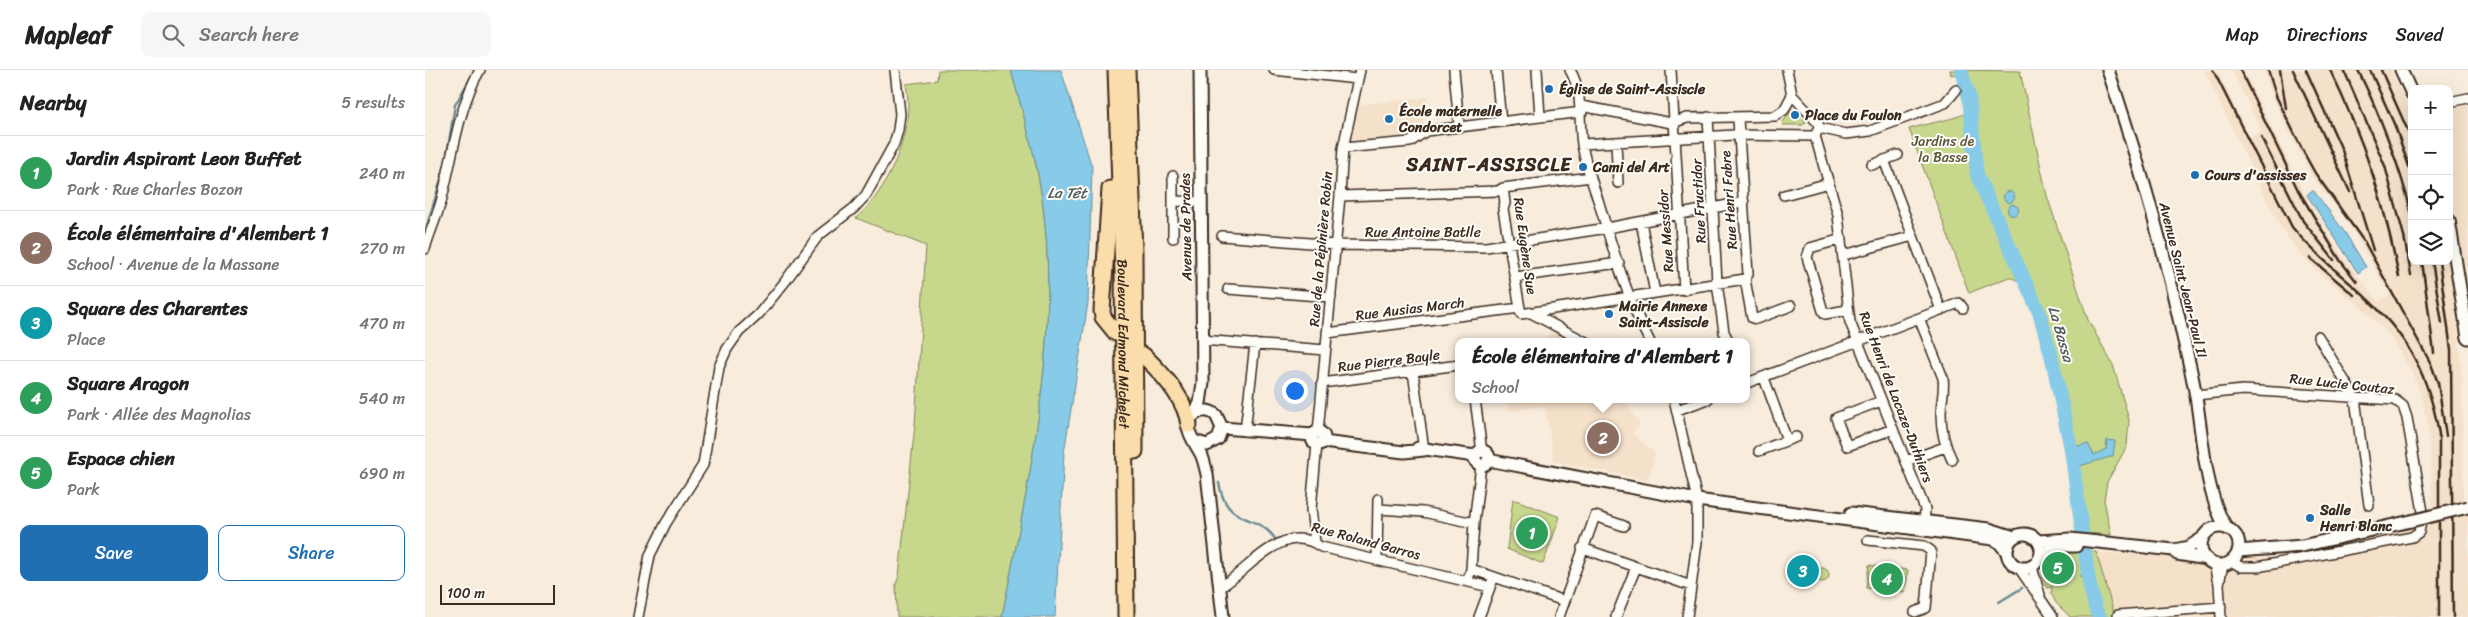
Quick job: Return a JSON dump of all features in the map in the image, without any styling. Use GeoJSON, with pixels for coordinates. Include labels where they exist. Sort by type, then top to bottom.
{"type":"FeatureCollection","features":[{"type":"Feature","properties":{"kind":"highway"},"geometry":{"type":"LineString","coordinates":[[1109,70],[1115,199],[1102,311],[1103,317],[1116,333]]}},
{"type":"Feature","properties":{"kind":"highway","name":"Boulevard Edmond Michelet"},"geometry":{"type":"LineString","coordinates":[[1115,70],[1115,199],[1123,272],[1126,617]]}},
{"type":"Feature","properties":{"kind":"highway","name":"Boulevard Edmond Michelet"},"geometry":{"type":"LineString","coordinates":[[1127,70],[1134,252],[1136,617]]}},
{"type":"Feature","properties":{"kind":"highway"},"geometry":{"type":"LineString","coordinates":[[1134,252],[1140,226],[1135,70]]}},
{"type":"Feature","properties":{"kind":"highway"},"geometry":{"type":"LineString","coordinates":[[1143,355],[1166,380],[1191,420]]}},
{"type":"Feature","properties":{"kind":"main road","name":"Avenue de Prades"},"geometry":{"type":"LineString","coordinates":[[1191,420],[1200,403],[1203,383],[1200,70]]}},
{"type":"Feature","properties":{"kind":"main road","name":"Avenue Saint Jean-Paul II"},"geometry":{"type":"LineString","coordinates":[[2108,70],[2155,226],[2195,395],[2214,500]]}},
{"type":"Feature","properties":{"kind":"main road"},"geometry":{"type":"LineString","coordinates":[[2401,70],[2408,85]]}},
{"type":"Feature","properties":{"kind":"main road"},"geometry":{"type":"LineString","coordinates":[[2453,239],[2468,300]]}},
{"type":"Feature","properties":{"kind":"main road"},"geometry":{"type":"LineString","coordinates":[[2456,254],[2468,338]]}},
{"type":"Feature","properties":{"kind":"main road","name":"Avenue de Prades"},"geometry":{"type":"LineString","coordinates":[[1203,383],[1212,412]]}},
{"type":"Feature","properties":{"kind":"main road"},"geometry":{"type":"LineString","coordinates":[[1194,440],[1202,445],[1211,444],[1220,436],[1222,428],[1219,419],[1212,412],[1203,411],[1191,420],[1189,434],[1202,456],[1207,474],[1223,617]]}},
{"type":"Feature","properties":{"kind":"main road"},"geometry":{"type":"LineString","coordinates":[[1222,428],[1281,432],[1318,438],[1343,438],[1362,446],[1389,448],[1404,452],[1425,450],[1540,465],[1555,473],[1697,500],[1924,526],[1989,529],[2014,537],[2024,534],[2038,541],[2174,550],[2198,543],[2206,534],[2218,527],[2228,529]]}},
{"type":"Feature","properties":{"kind":"main road"},"geometry":{"type":"LineString","coordinates":[[1207,474],[1211,444]]}},
{"type":"Feature","properties":{"kind":"main road"},"geometry":{"type":"LineString","coordinates":[[2214,500],[2220,517],[2228,529],[2237,536],[2225,557]]}},
{"type":"Feature","properties":{"kind":"main road"},"geometry":{"type":"LineString","coordinates":[[2214,500],[2213,517],[2202,549],[2225,557]]}},
{"type":"Feature","properties":{"kind":"main road"},"geometry":{"type":"LineString","coordinates":[[2096,544],[2225,557],[2257,550],[2302,546],[2468,507]]}},
{"type":"Feature","properties":{"kind":"main road"},"geometry":{"type":"LineString","coordinates":[[1793,512],[1811,508],[1901,518],[1924,526],[1993,539],[1999,542],[2007,552],[2010,562],[2019,568],[2032,566],[2041,554],[2070,542]]}},
{"type":"Feature","properties":{"kind":"main road"},"geometry":{"type":"LineString","coordinates":[[2007,552],[2014,537]]}},
{"type":"Feature","properties":{"kind":"main road"},"geometry":{"type":"LineString","coordinates":[[2038,541],[2041,554]]}},
{"type":"Feature","properties":{"kind":"street"},"geometry":{"type":"LineString","coordinates":[[425,249],[443,196],[464,108],[472,83],[480,70]]}},
{"type":"Feature","properties":{"kind":"street"},"geometry":{"type":"LineString","coordinates":[[638,617],[650,556],[666,523],[703,464],[719,367],[727,349],[739,332],[758,315],[784,283],[818,236],[854,208],[866,195],[894,144],[898,130],[901,114],[895,70]]}},
{"type":"Feature","properties":{"kind":"street"},"geometry":{"type":"LineString","coordinates":[[1275,70],[1357,79]]}},
{"type":"Feature","properties":{"kind":"street","name":"Rue de la Pépinière Robin"},"geometry":{"type":"LineString","coordinates":[[1315,542],[1311,508],[1343,148],[1360,70]]}},
{"type":"Feature","properties":{"kind":"street"},"geometry":{"type":"LineString","coordinates":[[1454,70],[1459,126]]}},
{"type":"Feature","properties":{"kind":"street"},"geometry":{"type":"LineString","coordinates":[[1496,70],[1501,122]]}},
{"type":"Feature","properties":{"kind":"street"},"geometry":{"type":"LineString","coordinates":[[1537,70],[1540,117]]}},
{"type":"Feature","properties":{"kind":"street"},"geometry":{"type":"LineString","coordinates":[[1570,70],[1576,80],[1581,109],[1582,144],[1591,176],[1631,297],[1648,338]]}},
{"type":"Feature","properties":{"kind":"street","name":"Rue Messidor"},"geometry":{"type":"LineString","coordinates":[[1671,70],[1675,116],[1672,123],[1684,290]]}},
{"type":"Feature","properties":{"kind":"street"},"geometry":{"type":"LineString","coordinates":[[1343,148],[1410,142],[1426,131],[1540,117],[1581,109],[1672,123],[1687,118],[1738,119],[1775,116],[1784,110],[1791,95],[1787,70]]}},
{"type":"Feature","properties":{"kind":"street"},"geometry":{"type":"LineString","coordinates":[[1582,144],[1739,135],[1871,132],[1945,103],[1956,90]]}},
{"type":"Feature","properties":{"kind":"street"},"geometry":{"type":"LineString","coordinates":[[1791,95],[1818,123],[1817,132]]}},
{"type":"Feature","properties":{"kind":"street"},"geometry":{"type":"LineString","coordinates":[[2453,101],[2468,98]]}},
{"type":"Feature","properties":{"kind":"street","name":"Rue Fructidor"},"geometry":{"type":"LineString","coordinates":[[1708,117],[1717,283],[1724,332],[1727,338]]}},
{"type":"Feature","properties":{"kind":"street","name":"Rue Henri Fabre"},"geometry":{"type":"LineString","coordinates":[[1738,119],[1748,274],[1745,279],[1754,319],[1791,306]]}},
{"type":"Feature","properties":{"kind":"street","name":"Rue Henri de Lacaze-Duthiers"},"geometry":{"type":"LineString","coordinates":[[1817,132],[1838,215],[1842,239],[1847,310],[1857,342],[1925,509],[1924,526]]}},
{"type":"Feature","properties":{"kind":"street"},"geometry":{"type":"LineString","coordinates":[[1616,143],[1618,184]]}},
{"type":"Feature","properties":{"kind":"street"},"geometry":{"type":"LineString","coordinates":[[1872,165],[1898,154]]}},
{"type":"Feature","properties":{"kind":"street"},"geometry":{"type":"LineString","coordinates":[[1884,160],[1941,310]]}},
{"type":"Feature","properties":{"kind":"street"},"geometry":{"type":"LineString","coordinates":[[1173,176],[1173,238]]}},
{"type":"Feature","properties":{"kind":"street"},"geometry":{"type":"LineString","coordinates":[[1340,196],[1498,191],[1503,188],[1591,176]]}},
{"type":"Feature","properties":{"kind":"street"},"geometry":{"type":"LineString","coordinates":[[1784,195],[1829,183]]}},
{"type":"Feature","properties":{"kind":"street","name":"Rue Eugène Sue"},"geometry":{"type":"LineString","coordinates":[[1503,188],[1505,203],[1503,209],[1520,308]]}},
{"type":"Feature","properties":{"kind":"street"},"geometry":{"type":"LineString","coordinates":[[1173,202],[1201,202]]}},
{"type":"Feature","properties":{"kind":"street","name":"Rue Antoine Batlle"},"geometry":{"type":"LineString","coordinates":[[1222,236],[1335,246],[1486,247],[1607,228],[1744,202]]}},
{"type":"Feature","properties":{"kind":"street"},"geometry":{"type":"LineString","coordinates":[[1641,222],[1655,294]]}},
{"type":"Feature","properties":{"kind":"street"},"geometry":{"type":"LineString","coordinates":[[1843,255],[1913,236]]}},
{"type":"Feature","properties":{"kind":"street"},"geometry":{"type":"LineString","coordinates":[[1842,239],[1810,248],[1807,257],[1823,312],[1825,314],[1847,310]]}},
{"type":"Feature","properties":{"kind":"street"},"geometry":{"type":"LineString","coordinates":[[1516,278],[1619,263]]}},
{"type":"Feature","properties":{"kind":"street"},"geometry":{"type":"LineString","coordinates":[[1520,308],[1521,314],[1531,313],[1745,279]]}},
{"type":"Feature","properties":{"kind":"street"},"geometry":{"type":"LineString","coordinates":[[1228,289],[1331,298]]}},
{"type":"Feature","properties":{"kind":"street"},"geometry":{"type":"LineString","coordinates":[[1750,380],[1764,378],[1959,303],[1963,308]]}},
{"type":"Feature","properties":{"kind":"street","name":"Rue Ausias March"},"geometry":{"type":"LineString","coordinates":[[1327,333],[1520,308]]}},
{"type":"Feature","properties":{"kind":"street"},"geometry":{"type":"LineString","coordinates":[[1531,313],[1578,338]]}},
{"type":"Feature","properties":{"kind":"street"},"geometry":{"type":"LineString","coordinates":[[1919,318],[1943,378],[1945,388],[1941,413],[1945,446],[1952,460]]}},
{"type":"Feature","properties":{"kind":"street"},"geometry":{"type":"LineString","coordinates":[[2318,336],[2355,398],[2369,505]]}},
{"type":"Feature","properties":{"kind":"street"},"geometry":{"type":"LineString","coordinates":[[1202,340],[1325,350]]}},
{"type":"Feature","properties":{"kind":"street"},"geometry":{"type":"LineString","coordinates":[[1245,431],[1255,344]]}},
{"type":"Feature","properties":{"kind":"street","name":"Rue Pierre Bayle"},"geometry":{"type":"LineString","coordinates":[[1322,383],[1455,366]]}},
{"type":"Feature","properties":{"kind":"street"},"geometry":{"type":"LineString","coordinates":[[1413,372],[1425,450]]}},
{"type":"Feature","properties":{"kind":"street"},"geometry":{"type":"LineString","coordinates":[[1759,451],[1792,439],[1764,378]]}},
{"type":"Feature","properties":{"kind":"street","name":"Rue Lucie Coutaz"},"geometry":{"type":"LineString","coordinates":[[2195,395],[2243,390],[2395,400],[2403,406],[2414,454],[2423,512],[2422,527],[2412,537],[2257,566],[2241,567],[2225,557]]}},
{"type":"Feature","properties":{"kind":"street"},"geometry":{"type":"LineString","coordinates":[[1881,400],[1836,418],[1847,446],[1893,428]]}},
{"type":"Feature","properties":{"kind":"street"},"geometry":{"type":"LineString","coordinates":[[1468,580],[1471,569],[1474,523],[1482,458],[1475,403]]}},
{"type":"Feature","properties":{"kind":"street"},"geometry":{"type":"LineString","coordinates":[[1675,403],[1697,500],[1699,517],[1687,617]]}},
{"type":"Feature","properties":{"kind":"street"},"geometry":{"type":"LineString","coordinates":[[1677,410],[1697,403]]}},
{"type":"Feature","properties":{"kind":"street"},"geometry":{"type":"LineString","coordinates":[[1906,462],[1945,446]]}},
{"type":"Feature","properties":{"kind":"street"},"geometry":{"type":"LineString","coordinates":[[1377,560],[1378,504],[1474,523]]}},
{"type":"Feature","properties":{"kind":"street"},"geometry":{"type":"LineString","coordinates":[[1559,617],[1595,516],[1624,526]]}},
{"type":"Feature","properties":{"kind":"street","name":"Rue Roland Garros"},"geometry":{"type":"LineString","coordinates":[[1219,588],[1229,583],[1267,550],[1299,538],[1315,542],[1321,547],[1468,580],[1490,587]]}},
{"type":"Feature","properties":{"kind":"street"},"geometry":{"type":"LineString","coordinates":[[1868,540],[1924,546],[1931,551],[1926,608],[1915,612]]}},
{"type":"Feature","properties":{"kind":"street"},"geometry":{"type":"LineString","coordinates":[[1583,548],[1691,586]]}},
{"type":"Feature","properties":{"kind":"street"},"geometry":{"type":"LineString","coordinates":[[2221,617],[2219,584],[2225,557]]}},
{"type":"Feature","properties":{"kind":"street"},"geometry":{"type":"LineString","coordinates":[[2032,566],[2043,602]]}},
{"type":"Feature","properties":{"kind":"street"},"geometry":{"type":"LineString","coordinates":[[1617,617],[1636,567]]}},
{"type":"Feature","properties":{"kind":"street"},"geometry":{"type":"LineString","coordinates":[[2019,568],[2053,617]]}},
{"type":"Feature","properties":{"kind":"street"},"geometry":{"type":"LineString","coordinates":[[1471,569],[1564,601]]}},
{"type":"Feature","properties":{"kind":"street"},"geometry":{"type":"LineString","coordinates":[[1479,617],[1493,576]]}},
{"type":"Feature","properties":{"kind":"street"},"geometry":{"type":"LineString","coordinates":[[2118,615],[2221,607]]}},
{"type":"Feature","properties":{"kind":"shaded area"},"geometry":{"type":"Polygon","coordinates":[[[2204,70],[2217,70],[2249,138],[2262,132],[2232,70],[2243,70],[2305,195],[2342,256],[2378,301],[2390,295],[2350,225],[2312,176],[2274,101],[2264,70],[2391,70],[2408,107],[2408,265],[2448,265],[2459,341],[2462,384],[2463,501],[2432,509],[2431,459],[2427,420],[2421,394],[2411,370],[2387,332],[2300,254],[2279,225],[2204,70]]]}},
{"type":"Feature","properties":{"kind":"shaded area","name":"École maternelle Condorcet"},"geometry":{"type":"Polygon","coordinates":[[[1428,97],[1422,126],[1414,127],[1412,135],[1349,141],[1357,105],[1428,97]]]}},
{"type":"Feature","properties":{"kind":"shaded area"},"geometry":{"type":"Polygon","coordinates":[[[2468,101],[2468,275],[2453,209],[2453,104],[2468,101]]]}},
{"type":"Feature","properties":{"kind":"shaded area"},"geometry":{"type":"Polygon","coordinates":[[[1552,329],[1568,338],[1547,338],[1552,329]]]}},
{"type":"Feature","properties":{"kind":"shaded area"},"geometry":{"type":"Polygon","coordinates":[[[1508,403],[1627,403],[1640,424],[1632,433],[1655,453],[1648,480],[1554,461],[1545,406],[1509,411],[1508,403]]]}},
{"type":"Feature","properties":{"kind":"shaded area"},"geometry":{"type":"Polygon","coordinates":[[[2468,513],[2468,617],[2115,617],[2096,552],[2202,559],[2278,557],[2340,546],[2468,513]]]}},
{"type":"Feature","properties":{"kind":"green space"},"geometry":{"type":"Polygon","coordinates":[[[938,70],[1011,70],[1035,160],[1042,196],[1048,265],[1044,366],[1031,467],[1002,617],[897,617],[896,584],[899,576],[915,425],[926,246],[856,218],[879,192],[897,157],[907,119],[908,101],[906,84],[937,80],[938,70]]]}},
{"type":"Feature","properties":{"kind":"green space","name":"Jardins de la Basse"},"geometry":{"type":"Polygon","coordinates":[[[1950,70],[2020,71],[2047,196],[2088,320],[2113,365],[2129,420],[2127,446],[2107,482],[2104,500],[2111,535],[2084,533],[2071,438],[2059,375],[2041,314],[2029,285],[2009,277],[1969,293],[1909,129],[1953,118],[1975,108],[1965,72],[1951,75],[1950,70]]]}},
{"type":"Feature","properties":{"kind":"green space"},"geometry":{"type":"Polygon","coordinates":[[[1793,109],[1806,122],[1803,125],[1783,125],[1782,123],[1793,109]]]}},
{"type":"Feature","properties":{"kind":"green space"},"geometry":{"type":"Polygon","coordinates":[[[1513,499],[1560,517],[1543,564],[1507,549],[1513,499]]]}},
{"type":"Feature","properties":{"kind":"green space"},"geometry":{"type":"Polygon","coordinates":[[[2068,548],[2096,552],[2115,617],[2070,617],[2056,603],[2051,593],[2052,587],[2047,588],[2044,580],[2043,567],[2049,559],[2068,548]]]}},
{"type":"Feature","properties":{"kind":"green space"},"geometry":{"type":"Polygon","coordinates":[[[1869,565],[1908,570],[1905,592],[1866,588],[1869,565]]]}},
{"type":"Feature","properties":{"kind":"green space"},"geometry":{"type":"Polygon","coordinates":[[[1819,568],[1825,568],[1829,575],[1825,582],[1819,582],[1815,578],[1815,572],[1819,568]]]}},
{"type":"Feature","properties":{"kind":"water","name":"La Têt"},"geometry":{"type":"Polygon","coordinates":[[[1011,70],[1061,70],[1092,167],[1088,303],[1064,453],[1055,617],[1002,617],[1031,467],[1038,417],[1044,366],[1048,265],[1039,178],[1011,70]]]}},
{"type":"Feature","properties":{"kind":"water"},"geometry":{"type":"Polygon","coordinates":[[[2009,191],[2015,197],[2009,203],[2003,197],[2009,191]]]}},
{"type":"Feature","properties":{"kind":"water"},"geometry":{"type":"Polygon","coordinates":[[[2314,191],[2346,234],[2366,267],[2358,273],[2307,195],[2314,191]]]}},
{"type":"Feature","properties":{"kind":"water"},"geometry":{"type":"Polygon","coordinates":[[[2011,205],[2015,205],[2018,210],[2017,214],[2011,215],[2008,212],[2008,208],[2011,205]]]}},
{"type":"Feature","properties":{"kind":"water"},"geometry":{"type":"Polygon","coordinates":[[[2107,440],[2115,441],[2113,456],[2073,468],[2071,447],[2088,444],[2094,455],[2106,449],[2107,440]]]}},
{"type":"Feature","properties":{"kind":"waterway"},"geometry":{"type":"LineString","coordinates":[[446,161],[455,105],[475,70]]}},
{"type":"Feature","properties":{"kind":"waterway","name":"La Bassa"},"geometry":{"type":"LineString","coordinates":[[1961,70],[1969,97],[1977,175],[2039,312],[2052,358],[2071,449],[2089,582],[2096,611],[2100,617]]}},
{"type":"Feature","properties":{"kind":"waterway"},"geometry":{"type":"LineString","coordinates":[[425,232],[445,166]]}},
{"type":"Feature","properties":{"kind":"waterway"},"geometry":{"type":"LineString","coordinates":[[1219,483],[1228,507],[1243,518],[1260,525],[1276,540]]}},
{"type":"Feature","properties":{"kind":"waterway","name":"La Bassa"},"geometry":{"type":"LineString","coordinates":[[2081,576],[2087,573]]}},
{"type":"Feature","properties":{"kind":"waterway"},"geometry":{"type":"LineString","coordinates":[[1999,602],[2022,588]]}},
{"type":"Feature","properties":{"kind":"railway"},"geometry":{"type":"LineString","coordinates":[[2213,70],[2292,227],[2317,254],[2363,295],[2395,329],[2408,347],[2427,386],[2439,434],[2439,617]]}},
{"type":"Feature","properties":{"kind":"railway"},"geometry":{"type":"LineString","coordinates":[[2240,70],[2298,190],[2340,260],[2357,282]]}},
{"type":"Feature","properties":{"kind":"railway"},"geometry":{"type":"LineString","coordinates":[[2268,70],[2277,98],[2315,173],[2365,243],[2431,364],[2438,383],[2446,436]]}},
{"type":"Feature","properties":{"kind":"railway"},"geometry":{"type":"LineString","coordinates":[[2280,70],[2286,108]]}},
{"type":"Feature","properties":{"kind":"railway"},"geometry":{"type":"LineString","coordinates":[[2293,70],[2350,192]]}},
{"type":"Feature","properties":{"kind":"railway"},"geometry":{"type":"LineString","coordinates":[[2306,70],[2342,150],[2373,250]]}},
{"type":"Feature","properties":{"kind":"railway"},"geometry":{"type":"LineString","coordinates":[[2330,70],[2353,121],[2372,171],[2387,222],[2399,277]]}},
{"type":"Feature","properties":{"kind":"railway"},"geometry":{"type":"LineString","coordinates":[[2344,70],[2385,166],[2404,236],[2411,275]]}},
{"type":"Feature","properties":{"kind":"railway"},"geometry":{"type":"LineString","coordinates":[[2358,70],[2389,141],[2408,201]]}},
{"type":"Feature","properties":{"kind":"railway"},"geometry":{"type":"LineString","coordinates":[[2370,70],[2395,126],[2408,163]]}},
{"type":"Feature","properties":{"kind":"railway"},"geometry":{"type":"LineString","coordinates":[[2381,70],[2408,131]]}},
{"type":"Feature","properties":{"kind":"railway"},"geometry":{"type":"LineString","coordinates":[[2261,137],[2303,221],[2334,260]]}},
{"type":"Feature","properties":{"kind":"railway"},"geometry":{"type":"LineString","coordinates":[[2310,258],[2354,295]]}},
{"type":"Feature","properties":{"kind":"railway"},"geometry":{"type":"LineString","coordinates":[[2423,265],[2434,353]]}},
{"type":"Feature","properties":{"kind":"railway"},"geometry":{"type":"LineString","coordinates":[[2433,265],[2442,323]]}},
{"type":"Feature","properties":{"kind":"railway"},"geometry":{"type":"LineString","coordinates":[[2440,265],[2451,350],[2453,617]]}},
{"type":"Feature","properties":{"kind":"place","name":"Église de Saint-Assiscle"},"geometry":{"type":"Point","coordinates":[1549,89]}},
{"type":"Feature","properties":{"kind":"place","name":"Place du Foulon"},"geometry":{"type":"Point","coordinates":[1795,115]}},
{"type":"Feature","properties":{"kind":"place","name":"École maternelle Condorcet"},"geometry":{"type":"Point","coordinates":[1389,119]}},
{"type":"Feature","properties":{"kind":"place","name":"Cami del Art"},"geometry":{"type":"Point","coordinates":[1583,167]}},
{"type":"Feature","properties":{"kind":"place","name":"Cours d'assisses"},"geometry":{"type":"Point","coordinates":[2195,175]}},
{"type":"Feature","properties":{"kind":"place","name":"Mairie Annexe Saint-Assiscle"},"geometry":{"type":"Point","coordinates":[1609,314]}},
{"type":"Feature","properties":{"kind":"place","name":"École élémentaire d'Alembert 1"},"geometry":{"type":"Point","coordinates":[1603,438]}},
{"type":"Feature","properties":{"kind":"place","name":"Salle Henri Blanc"},"geometry":{"type":"Point","coordinates":[2310,518]}},
{"type":"Feature","properties":{"kind":"place","name":"Jardin Aspirant Leon Buffet"},"geometry":{"type":"Point","coordinates":[1532,533]}},
{"type":"Feature","properties":{"kind":"place","name":"Espace chien"},"geometry":{"type":"Point","coordinates":[2058,568]}},
{"type":"Feature","properties":{"kind":"place","name":"Square des Charentes"},"geometry":{"type":"Point","coordinates":[1803,571]}},
{"type":"Feature","properties":{"kind":"place","name":"Square Aragon"},"geometry":{"type":"Point","coordinates":[1887,579]}},
{"type":"Feature","properties":{"kind":"district","name":"SAINT-ASSISCLE"},"geometry":{"type":"Point","coordinates":[1489,164]}}]}
